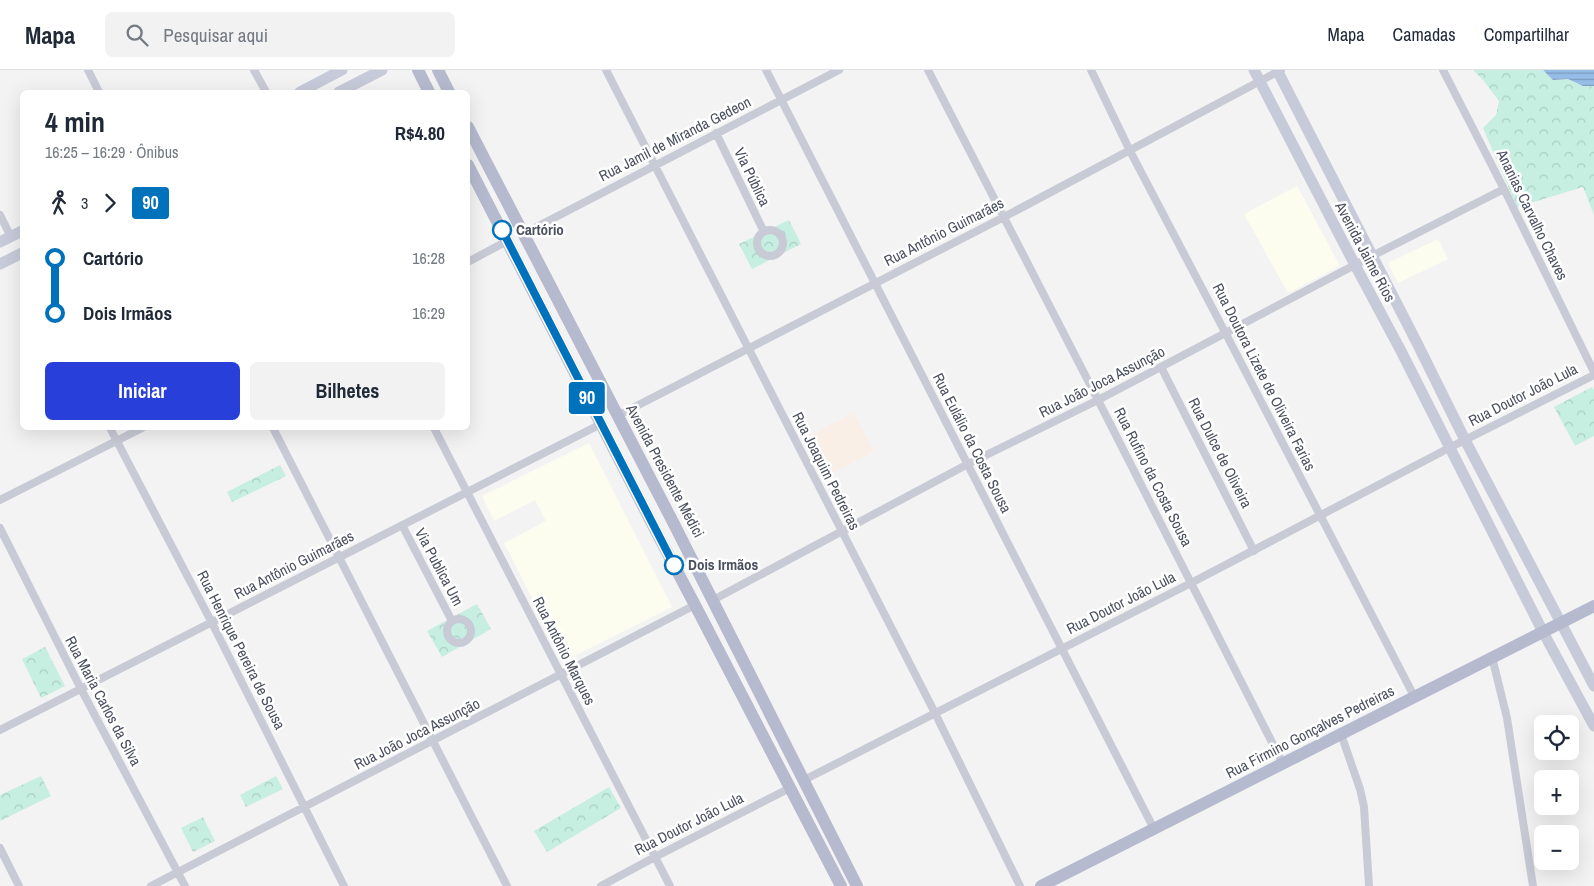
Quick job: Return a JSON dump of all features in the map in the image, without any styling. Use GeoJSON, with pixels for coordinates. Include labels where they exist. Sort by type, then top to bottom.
{"type":"FeatureCollection","features":[{"type":"Feature","properties":{"kind":"main road"},"geometry":{"type":"LineString","coordinates":[[418,70],[428,90]]}},
{"type":"Feature","properties":{"kind":"main road"},"geometry":{"type":"LineString","coordinates":[[438,70],[449,90]]}},
{"type":"Feature","properties":{"kind":"main road","name":"Avenida Presidente Médici"},"geometry":{"type":"LineString","coordinates":[[472,149],[523,234],[618,416],[713,600],[856,886]]}},
{"type":"Feature","properties":{"kind":"main road"},"geometry":{"type":"LineString","coordinates":[[470,169],[839,882],[850,872]]}},
{"type":"Feature","properties":{"kind":"main road"},"geometry":{"type":"LineString","coordinates":[[658,535],[675,526]]}},
{"type":"Feature","properties":{"kind":"main road","name":"Rua Firmino Gonçalves Pedreiras"},"geometry":{"type":"LineString","coordinates":[[1041,886],[1594,606]]}},
{"type":"Feature","properties":{"kind":"street"},"geometry":{"type":"LineString","coordinates":[[88,70],[98,90]]}},
{"type":"Feature","properties":{"kind":"street"},"geometry":{"type":"LineString","coordinates":[[254,70],[265,90]]}},
{"type":"Feature","properties":{"kind":"street"},"geometry":{"type":"LineString","coordinates":[[304,90],[342,70]]}},
{"type":"Feature","properties":{"kind":"street"},"geometry":{"type":"LineString","coordinates":[[343,90],[382,70]]}},
{"type":"Feature","properties":{"kind":"street","name":"Rua Joaquim Pedreiras"},"geometry":{"type":"LineString","coordinates":[[606,70],[935,713],[1020,886]]}},
{"type":"Feature","properties":{"kind":"street","name":"Rua Eulálio da Costa Sousa"},"geometry":{"type":"LineString","coordinates":[[766,70],[1154,829]]}},
{"type":"Feature","properties":{"kind":"street","name":"Rua Jamil de Miranda Gedeon"},"geometry":{"type":"LineString","coordinates":[[523,234],[840,70]]}},
{"type":"Feature","properties":{"kind":"street","name":"Rua Rufino da Costa Sousa"},"geometry":{"type":"LineString","coordinates":[[928,70],[1283,764]]}},
{"type":"Feature","properties":{"kind":"street","name":"Rua Doutora Lizete de Oliveira Farias"},"geometry":{"type":"LineString","coordinates":[[1091,70],[1130,152],[1414,696]]}},
{"type":"Feature","properties":{"kind":"street","name":"Avenida Jaime Rios"},"geometry":{"type":"LineString","coordinates":[[1254,70],[1401,351],[1543,632],[1594,726]]}},
{"type":"Feature","properties":{"kind":"street","name":"Ananias Carvalho Chaves"},"geometry":{"type":"LineString","coordinates":[[1443,70],[1504,189],[1594,374]]}},
{"type":"Feature","properties":{"kind":"street","name":"Rua Antônio Guimarães"},"geometry":{"type":"LineString","coordinates":[[618,416],[1130,152],[1279,71]]}},
{"type":"Feature","properties":{"kind":"street","name":"Avenida Jaime Rios"},"geometry":{"type":"LineString","coordinates":[[1279,71],[1465,440],[1594,686]]}},
{"type":"Feature","properties":{"kind":"street","name":"Via Pública"},"geometry":{"type":"LineString","coordinates":[[716,134],[764,232]]}},
{"type":"Feature","properties":{"kind":"street","name":"Rua João Joca Assunção"},"geometry":{"type":"LineString","coordinates":[[713,600],[968,464],[1098,400],[1504,189]]}},
{"type":"Feature","properties":{"kind":"street"},"geometry":{"type":"LineString","coordinates":[[0,215],[11,237]]}},
{"type":"Feature","properties":{"kind":"street"},"geometry":{"type":"LineString","coordinates":[[0,242],[20,231]]}},
{"type":"Feature","properties":{"kind":"street"},"geometry":{"type":"LineString","coordinates":[[470,261],[507,241]]}},
{"type":"Feature","properties":{"kind":"street"},"geometry":{"type":"LineString","coordinates":[[0,264],[20,255]]}},
{"type":"Feature","properties":{"kind":"street"},"geometry":{"type":"LineString","coordinates":[[1401,351],[1417,343]]}},
{"type":"Feature","properties":{"kind":"street","name":"Rua Dulce de Oliveira"},"geometry":{"type":"LineString","coordinates":[[1161,367],[1254,551]]}},
{"type":"Feature","properties":{"kind":"street","name":"Rua Doutor João Lula"},"geometry":{"type":"LineString","coordinates":[[1465,440],[1594,374]]}},
{"type":"Feature","properties":{"kind":"street","name":"Rua Antônio Guimarães"},"geometry":{"type":"LineString","coordinates":[[0,730],[601,424]]}},
{"type":"Feature","properties":{"kind":"street","name":"Rua Henrique Pereira de Sousa"},"geometry":{"type":"LineString","coordinates":[[111,430],[212,623],[344,886]]}},
{"type":"Feature","properties":{"kind":"street"},"geometry":{"type":"LineString","coordinates":[[0,500],[138,430]]}},
{"type":"Feature","properties":{"kind":"street"},"geometry":{"type":"LineString","coordinates":[[274,430],[507,886]]}},
{"type":"Feature","properties":{"kind":"street","name":"Rua Antônio Marques"},"geometry":{"type":"LineString","coordinates":[[435,430],[670,886]]}},
{"type":"Feature","properties":{"kind":"street"},"geometry":{"type":"LineString","coordinates":[[1449,448],[1465,440]]}},
{"type":"Feature","properties":{"kind":"street","name":"Rua Doutor João Lula"},"geometry":{"type":"LineString","coordinates":[[804,780],[1254,551],[1449,448]]}},
{"type":"Feature","properties":{"kind":"street","name":"Via Publica Um"},"geometry":{"type":"LineString","coordinates":[[402,525],[452,622]]}},
{"type":"Feature","properties":{"kind":"street","name":"Rua Maria Carlos da Silva"},"geometry":{"type":"LineString","coordinates":[[0,528],[81,689],[185,886]]}},
{"type":"Feature","properties":{"kind":"street"},"geometry":{"type":"LineString","coordinates":[[1496,537],[1513,530]]}},
{"type":"Feature","properties":{"kind":"street","name":"Rua João Joca Assunção"},"geometry":{"type":"LineString","coordinates":[[151,886],[696,605]]}},
{"type":"Feature","properties":{"kind":"street"},"geometry":{"type":"LineString","coordinates":[[1492,657],[1509,726],[1532,886]]}},
{"type":"Feature","properties":{"kind":"street"},"geometry":{"type":"LineString","coordinates":[[1341,734],[1360,789],[1364,807],[1369,886]]}},
{"type":"Feature","properties":{"kind":"street","name":"Rua Doutor João Lula"},"geometry":{"type":"LineString","coordinates":[[601,886],[790,788]]}},
{"type":"Feature","properties":{"kind":"street"},"geometry":{"type":"LineString","coordinates":[[0,848],[19,886]]}},
{"type":"Feature","properties":{"kind":"shaded area"},"geometry":{"type":"Polygon","coordinates":[[[1297,186],[1340,266],[1288,293],[1244,214],[1297,186]]]}},
{"type":"Feature","properties":{"kind":"shaded area"},"geometry":{"type":"Polygon","coordinates":[[[1438,239],[1448,259],[1398,283],[1388,263],[1438,239]]]}},
{"type":"Feature","properties":{"kind":"shaded area"},"geometry":{"type":"Polygon","coordinates":[[[854,413],[874,452],[822,478],[803,438],[854,413]]]}},
{"type":"Feature","properties":{"kind":"shaded area"},"geometry":{"type":"Polygon","coordinates":[[[589,443],[672,607],[564,661],[504,543],[546,521],[535,500],[494,521],[482,496],[589,443]]]}},
{"type":"Feature","properties":{"kind":"green space"},"geometry":{"type":"Polygon","coordinates":[[[1473,70],[1543,70],[1553,80],[1568,79],[1583,86],[1594,86],[1594,215],[1583,187],[1517,207],[1483,128],[1496,115],[1499,101],[1473,70]]]}},
{"type":"Feature","properties":{"kind":"green space"},"geometry":{"type":"Polygon","coordinates":[[[789,220],[801,244],[752,269],[739,244],[789,220]]]}},
{"type":"Feature","properties":{"kind":"green space"},"geometry":{"type":"Polygon","coordinates":[[[1592,387],[1594,390],[1594,436],[1575,446],[1554,407],[1592,387]]]}},
{"type":"Feature","properties":{"kind":"green space"},"geometry":{"type":"Polygon","coordinates":[[[280,465],[286,476],[232,502],[227,492],[280,465]]]}},
{"type":"Feature","properties":{"kind":"green space"},"geometry":{"type":"Polygon","coordinates":[[[477,604],[491,629],[442,657],[427,631],[477,604]]]}},
{"type":"Feature","properties":{"kind":"green space"},"geometry":{"type":"Polygon","coordinates":[[[45,647],[65,686],[41,698],[22,659],[45,647]]]}},
{"type":"Feature","properties":{"kind":"green space"},"geometry":{"type":"Polygon","coordinates":[[[41,776],[51,796],[0,821],[0,795],[41,776]]]}},
{"type":"Feature","properties":{"kind":"green space"},"geometry":{"type":"Polygon","coordinates":[[[276,776],[283,789],[246,807],[240,795],[276,776]]]}},
{"type":"Feature","properties":{"kind":"green space"},"geometry":{"type":"Polygon","coordinates":[[[609,787],[621,808],[547,852],[534,831],[609,787]]]}},
{"type":"Feature","properties":{"kind":"green space"},"geometry":{"type":"Polygon","coordinates":[[[203,817],[215,841],[193,852],[181,828],[203,817]]]}},
{"type":"Feature","properties":{"kind":"water"},"geometry":{"type":"Polygon","coordinates":[[[1543,70],[1594,70],[1594,86],[1583,86],[1568,79],[1553,80],[1543,70]]]}},
{"type":"Feature","properties":{"kind":"bus line","name":"90"},"geometry":{"type":"LineString","coordinates":[[502,230],[674,565]]}},
{"type":"Feature","properties":{"kind":"place","name":"Cartório"},"geometry":{"type":"Point","coordinates":[502,230]}},
{"type":"Feature","properties":{"kind":"place","name":"Dois Irmãos"},"geometry":{"type":"Point","coordinates":[674,565]}}]}
